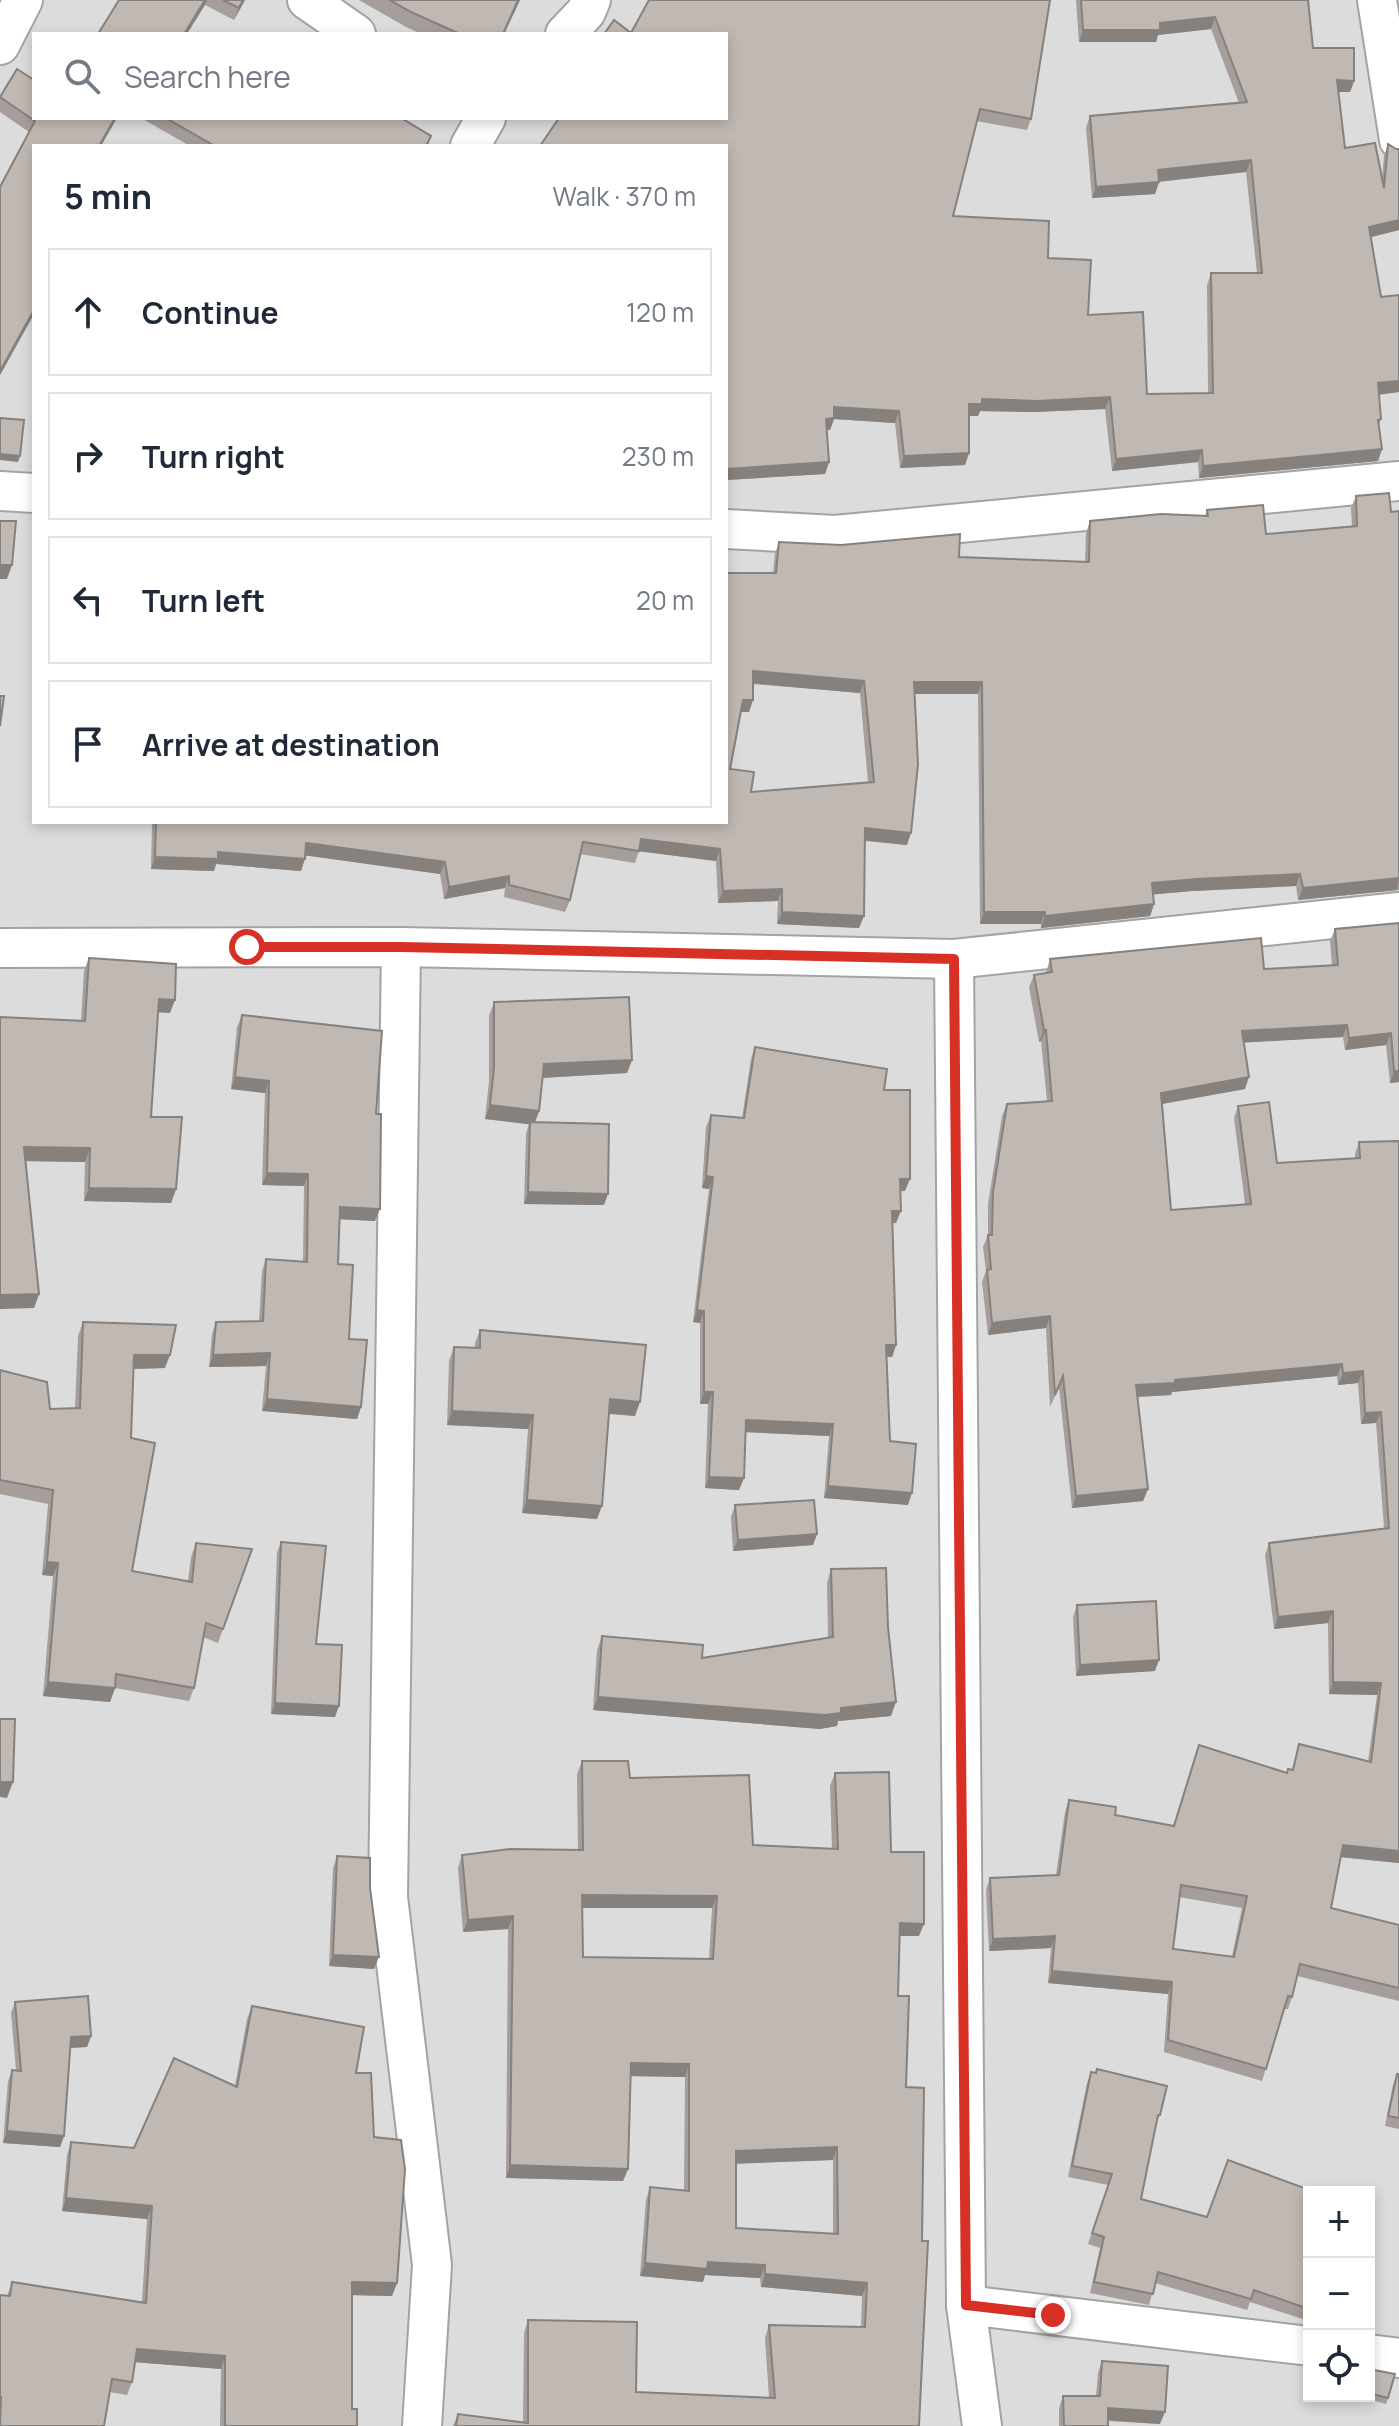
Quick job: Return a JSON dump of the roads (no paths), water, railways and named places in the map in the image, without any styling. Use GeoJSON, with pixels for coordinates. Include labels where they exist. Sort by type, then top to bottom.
{"type":"FeatureCollection","features":[{"type":"Feature","properties":{"kind":"street"},"geometry":{"type":"LineString","coordinates":[[0,45],[23,0]]}},
{"type":"Feature","properties":{"kind":"street"},"geometry":{"type":"LineString","coordinates":[[307,0],[353,32]]}},
{"type":"Feature","properties":{"kind":"street"},"geometry":{"type":"LineString","coordinates":[[567,32],[586,12],[591,0]]}},
{"type":"Feature","properties":{"kind":"street"},"geometry":{"type":"LineString","coordinates":[[1377,0],[1399,140]]}},
{"type":"Feature","properties":{"kind":"street"},"geometry":{"type":"LineString","coordinates":[[728,529],[835,535],[1399,481]]}},
{"type":"Feature","properties":{"kind":"street"},"geometry":{"type":"LineString","coordinates":[[0,491],[32,493]]}},
{"type":"Feature","properties":{"kind":"street"},"geometry":{"type":"LineString","coordinates":[[0,948],[401,947],[954,959],[1399,912]]}},
{"type":"Feature","properties":{"kind":"street"},"geometry":{"type":"LineString","coordinates":[[401,947],[388,1897],[432,2265],[422,2426]]}},
{"type":"Feature","properties":{"kind":"street"},"geometry":{"type":"LineString","coordinates":[[954,959],[966,2305],[982,2426]]}},
{"type":"Feature","properties":{"kind":"street"},"geometry":{"type":"LineString","coordinates":[[966,2305],[1303,2345]]}},
{"type":"Feature","properties":{"kind":"street"},"geometry":{"type":"LineString","coordinates":[[1375,2355],[1399,2358]]}}]}
